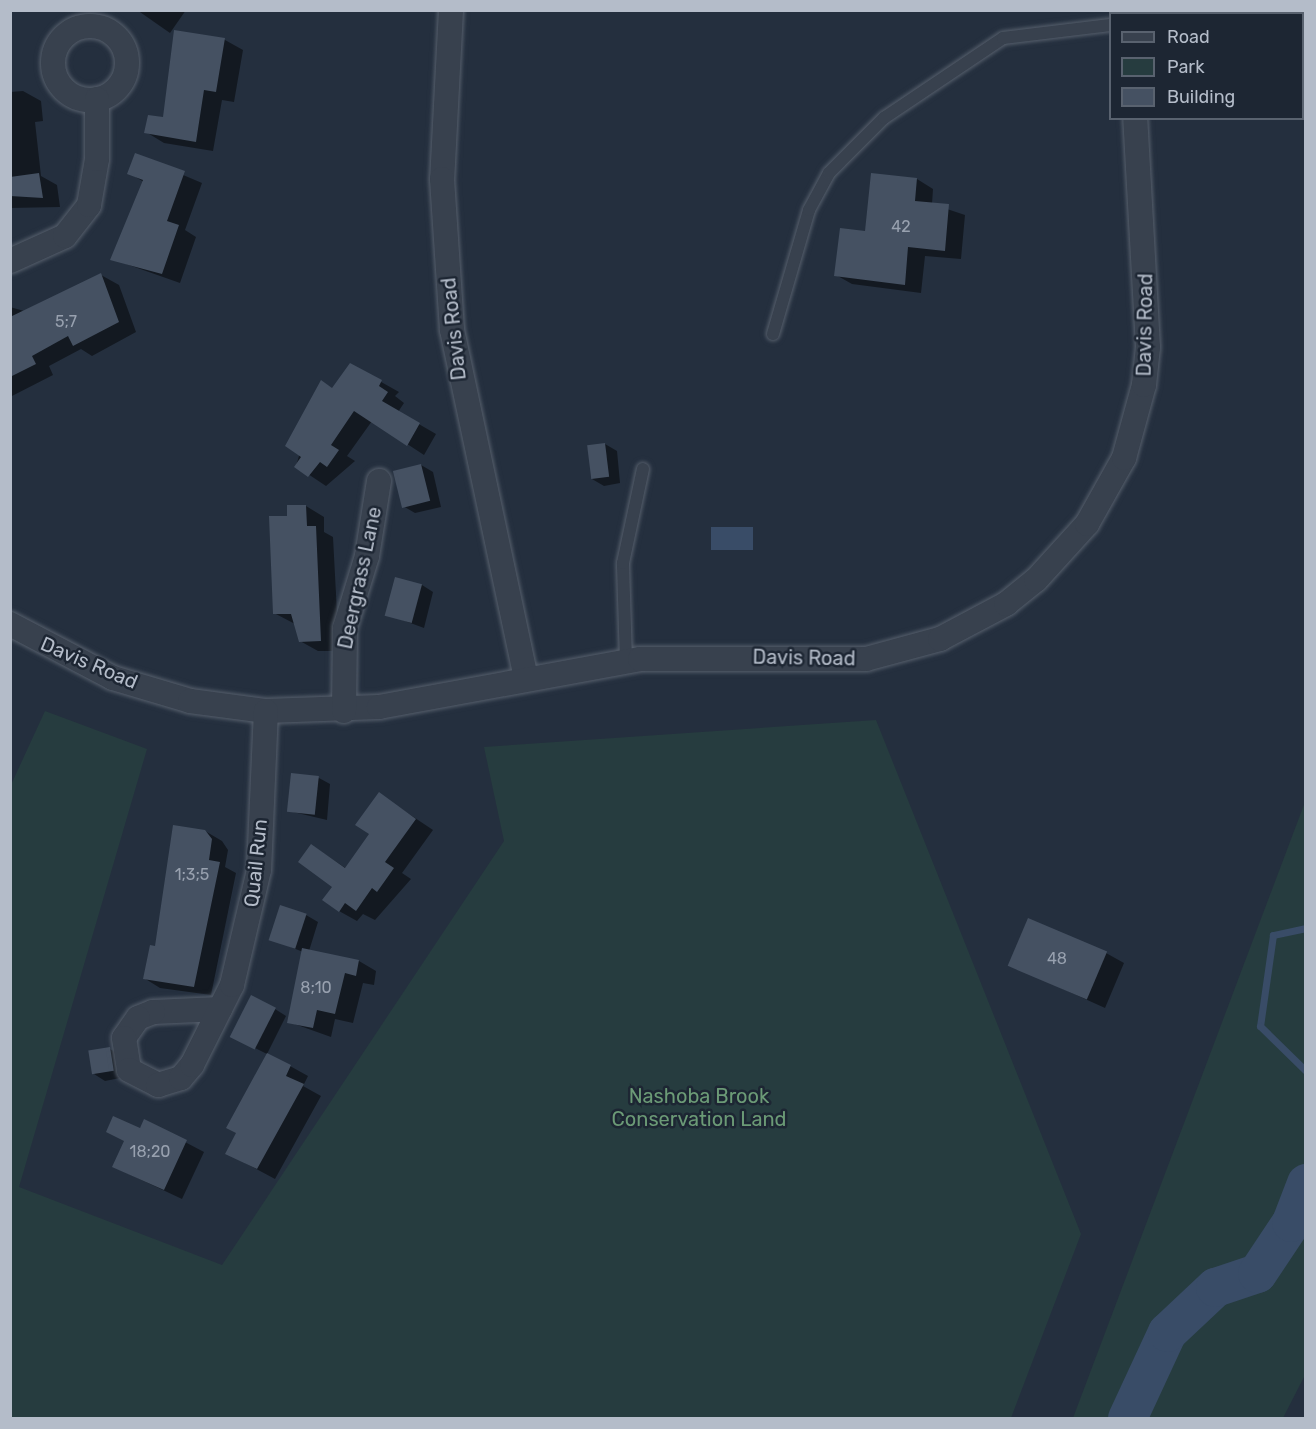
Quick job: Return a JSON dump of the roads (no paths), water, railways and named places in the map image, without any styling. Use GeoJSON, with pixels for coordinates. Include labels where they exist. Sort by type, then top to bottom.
{"type":"FeatureCollection","features":[{"type":"Feature","properties":{"kind":"street","name":"Davis Road"},"geometry":{"type":"LineString","coordinates":[[451,10],[442,179],[452,330],[526,677]]}},
{"type":"Feature","properties":{"kind":"street"},"geometry":{"type":"LineString","coordinates":[[10,261],[65,236],[89,205],[97,159],[97,99]]}},
{"type":"Feature","properties":{"kind":"street","name":"Davis Road"},"geometry":{"type":"LineString","coordinates":[[10,624],[113,678],[190,701],[266,711],[344,711],[626,661],[740,657],[828,663],[903,651],[965,627],[1006,604],[1063,553],[1097,508],[1124,458],[1144,385],[1148,309],[1135,120]]}},
{"type":"Feature","properties":{"kind":"street","name":"Deergrass Lane"},"geometry":{"type":"LineString","coordinates":[[344,711],[345,628],[367,556],[379,481]]}},
{"type":"Feature","properties":{"kind":"street","name":"Quail Run"},"geometry":{"type":"LineString","coordinates":[[220,1009],[244,947],[259,870],[266,711]]}},
{"type":"Feature","properties":{"kind":"lane"},"geometry":{"type":"LineString","coordinates":[[773,333],[809,210],[829,173],[884,118],[1003,38],[1109,25]]}},
{"type":"Feature","properties":{"kind":"lane"},"geometry":{"type":"LineString","coordinates":[[626,661],[622,573],[643,469]]}},
{"type":"Feature","properties":{"kind":"water"},"geometry":{"type":"Polygon","coordinates":[[[711,527],[753,527],[753,550],[711,550],[711,527]]]}},
{"type":"Feature","properties":{"kind":"waterway"},"geometry":{"type":"LineString","coordinates":[[1306,928],[1273,935],[1260,1026],[1306,1071]]}},
{"type":"Feature","properties":{"kind":"waterway"},"geometry":{"type":"LineString","coordinates":[[1127,1418],[1167,1332],[1215,1287],[1257,1273],[1291,1222],[1306,1183]]}},
{"type":"Feature","properties":{"kind":"park label","name":"Nashoba Brook Conservation Land"},"geometry":{"type":"Point","coordinates":[699,1108]}}]}
